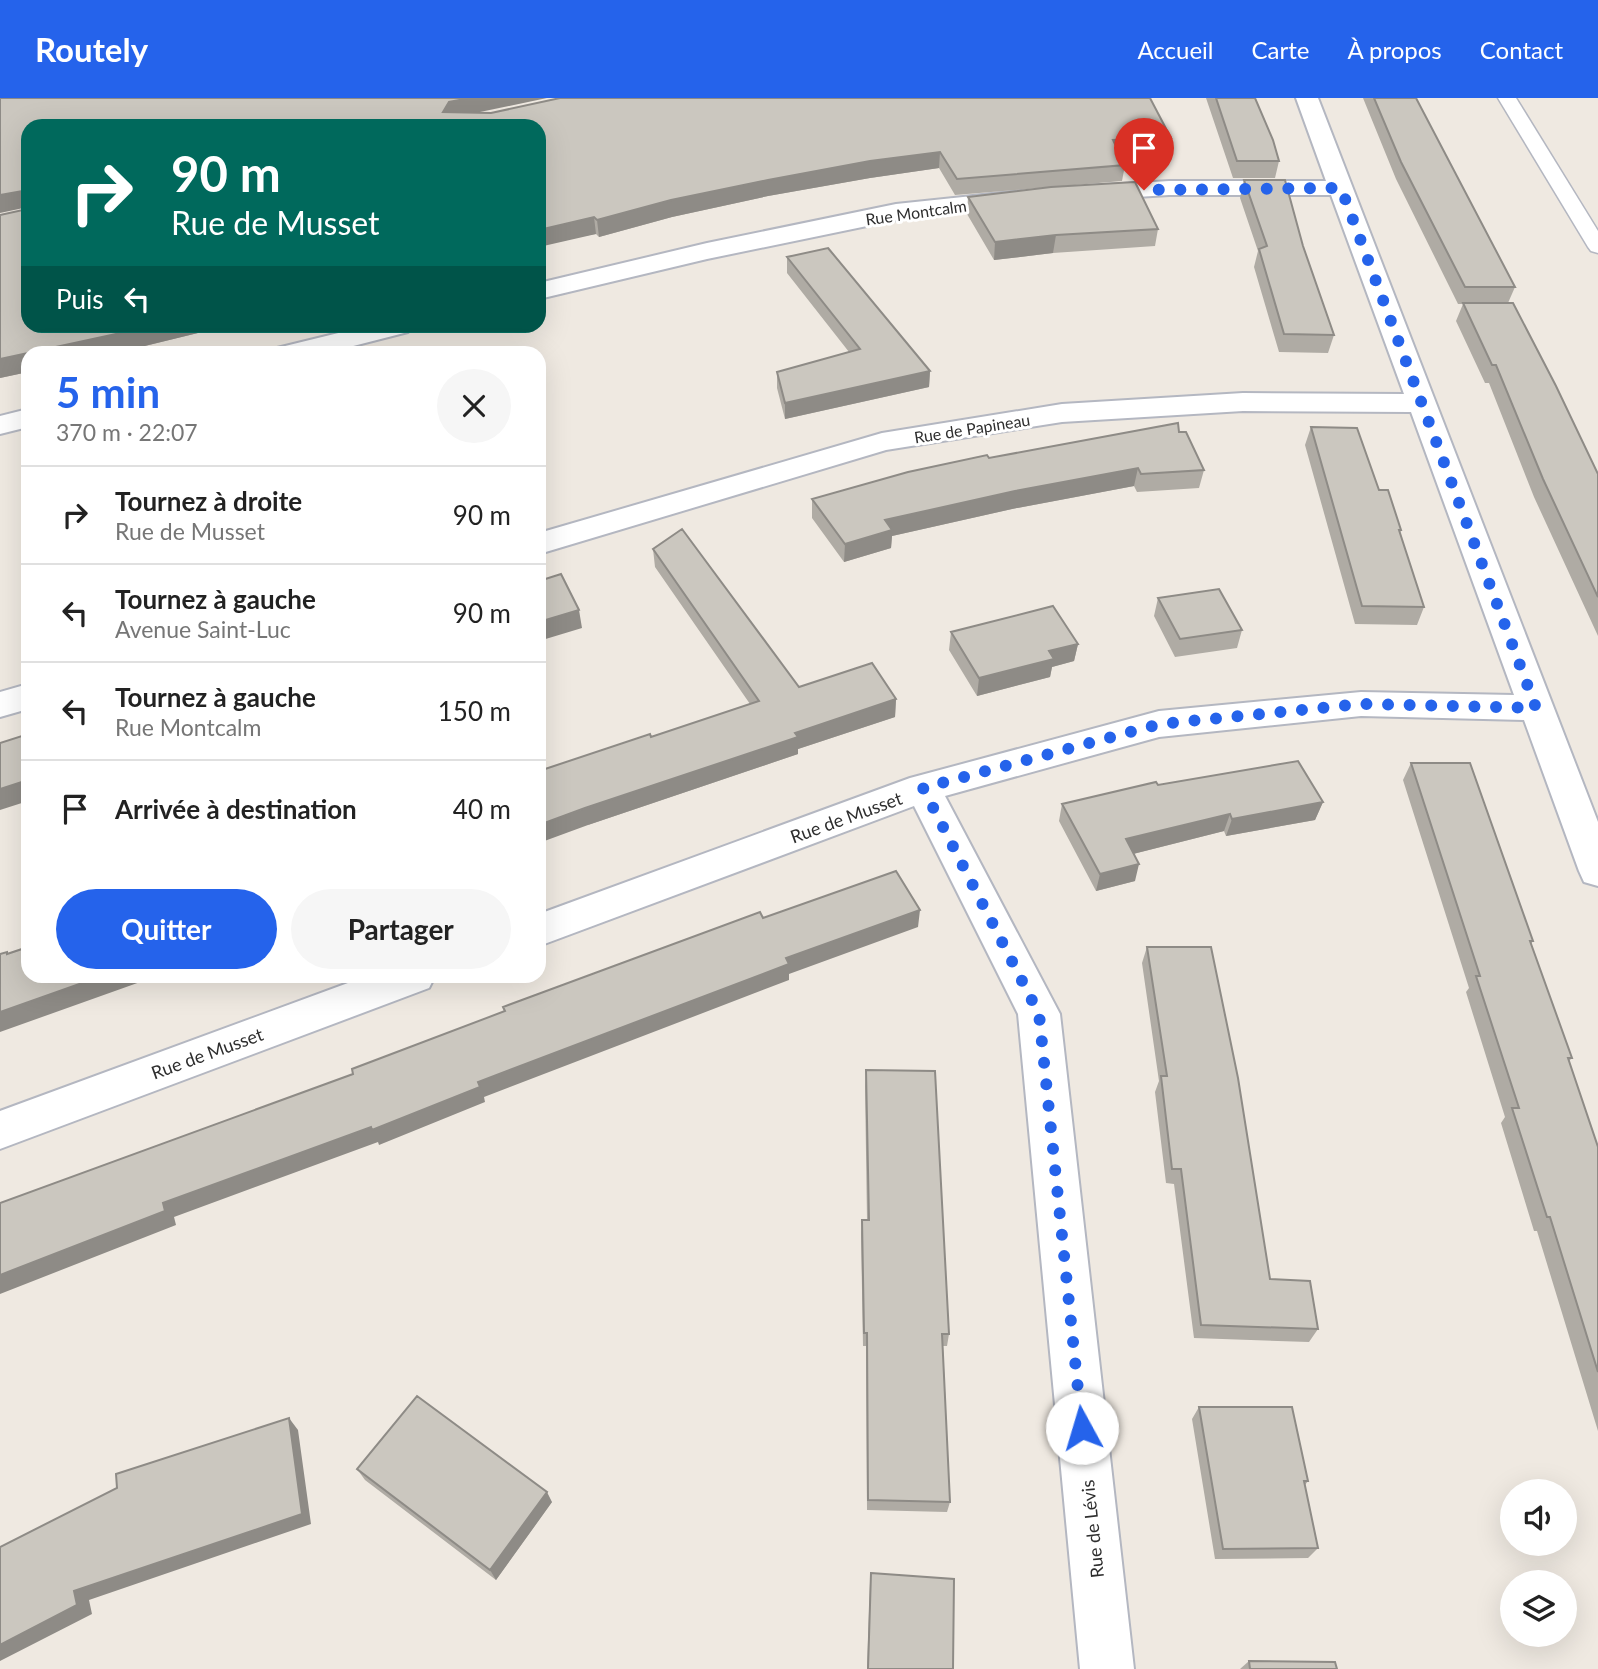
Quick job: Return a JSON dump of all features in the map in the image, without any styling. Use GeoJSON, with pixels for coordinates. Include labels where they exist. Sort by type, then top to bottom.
{"type":"FeatureCollection","features":[{"type":"Feature","properties":{"kind":"street"},"geometry":{"type":"LineString","coordinates":[[1307,98],[1598,871]]}},
{"type":"Feature","properties":{"kind":"street","name":"Rue Montcalm"},"geometry":{"type":"LineString","coordinates":[[546,289],[707,251],[896,212],[1055,195],[1168,188],[1341,188]]}},
{"type":"Feature","properties":{"kind":"street"},"geometry":{"type":"LineString","coordinates":[[319,346],[370,333]]}},
{"type":"Feature","properties":{"kind":"street","name":"Rue de Papineau"},"geometry":{"type":"LineString","coordinates":[[546,542],[882,442],[1062,413],[1242,402],[1420,403]]}},
{"type":"Feature","properties":{"kind":"street"},"geometry":{"type":"LineString","coordinates":[[0,425],[21,420]]}},
{"type":"Feature","properties":{"kind":"street"},"geometry":{"type":"LineString","coordinates":[[0,705],[21,698]]}},
{"type":"Feature","properties":{"kind":"street","name":"Rue de Musset"},"geometry":{"type":"LineString","coordinates":[[546,927],[923,788],[1160,724],[1361,704],[1536,708]]}},
{"type":"Feature","properties":{"kind":"street","name":"Rue de Lévis"},"geometry":{"type":"LineString","coordinates":[[923,788],[1039,1014],[1107,1669]]}},
{"type":"Feature","properties":{"kind":"street","name":"Rue de Musset"},"geometry":{"type":"LineString","coordinates":[[0,1130],[396,983]]}},
{"type":"Feature","properties":{"kind":"lane"},"geometry":{"type":"LineString","coordinates":[[1507,98],[1598,247]]}},
{"type":"Feature","properties":{"kind":"building"},"geometry":{"type":"Polygon","coordinates":[[[0,98],[470,98],[449,102],[443,112],[491,113],[560,98],[1150,98],[1171,138],[1113,140],[1125,165],[957,179],[940,152],[870,161],[671,200],[597,220],[594,217],[546,228],[546,119],[21,119],[21,191],[0,195],[0,98]]]}},
{"type":"Feature","properties":{"kind":"building"},"geometry":{"type":"Polygon","coordinates":[[[1216,98],[1255,98],[1279,161],[1237,161],[1216,98]]]}},
{"type":"Feature","properties":{"kind":"building"},"geometry":{"type":"Polygon","coordinates":[[[1374,98],[1416,98],[1515,287],[1465,287],[1401,162],[1374,98]]]}},
{"type":"Feature","properties":{"kind":"building"},"geometry":{"type":"Polygon","coordinates":[[[1244,180],[1285,180],[1303,246],[1334,335],[1284,334],[1259,249],[1267,246],[1244,180]]]}},
{"type":"Feature","properties":{"kind":"building"},"geometry":{"type":"Polygon","coordinates":[[[1135,182],[1158,229],[1056,235],[995,242],[968,197],[1051,187],[1135,182]]]}},
{"type":"Feature","properties":{"kind":"building"},"geometry":{"type":"Polygon","coordinates":[[[21,210],[21,333],[121,333],[60,346],[21,346],[21,354],[0,359],[0,215],[21,210]]]}},
{"type":"Feature","properties":{"kind":"building"},"geometry":{"type":"Polygon","coordinates":[[[828,248],[930,371],[785,403],[777,372],[860,349],[787,257],[828,248]]]}},
{"type":"Feature","properties":{"kind":"building"},"geometry":{"type":"Polygon","coordinates":[[[1463,303],[1513,303],[1598,474],[1598,597],[1543,479],[1496,365],[1492,365],[1463,303]]]}},
{"type":"Feature","properties":{"kind":"building"},"geometry":{"type":"Polygon","coordinates":[[[1178,423],[1179,432],[1186,432],[1204,470],[1141,474],[1138,468],[1015,491],[885,520],[892,530],[845,544],[812,499],[908,472],[987,455],[989,458],[1178,423]]]}},
{"type":"Feature","properties":{"kind":"building"},"geometry":{"type":"Polygon","coordinates":[[[1311,427],[1357,428],[1379,490],[1388,490],[1424,607],[1362,606],[1311,427]]]}},
{"type":"Feature","properties":{"kind":"building"},"geometry":{"type":"Polygon","coordinates":[[[682,529],[799,687],[872,663],[896,699],[795,733],[798,737],[546,822],[546,769],[759,701],[653,549],[682,529]]]}},
{"type":"Feature","properties":{"kind":"building"},"geometry":{"type":"Polygon","coordinates":[[[561,574],[579,610],[546,620],[546,579],[561,574]]]}},
{"type":"Feature","properties":{"kind":"building"},"geometry":{"type":"Polygon","coordinates":[[[1219,589],[1242,630],[1180,639],[1158,598],[1219,589]]]}},
{"type":"Feature","properties":{"kind":"building"},"geometry":{"type":"Polygon","coordinates":[[[1053,606],[1078,644],[1049,651],[1054,659],[979,678],[951,632],[1053,606]]]}},
{"type":"Feature","properties":{"kind":"building"},"geometry":{"type":"Polygon","coordinates":[[[21,736],[21,782],[0,789],[0,743],[21,736]]]}},
{"type":"Feature","properties":{"kind":"building"},"geometry":{"type":"Polygon","coordinates":[[[1298,761],[1323,802],[1232,819],[1230,814],[1126,839],[1139,864],[1100,874],[1062,804],[1156,782],[1158,785],[1298,761]]]}},
{"type":"Feature","properties":{"kind":"building"},"geometry":{"type":"Polygon","coordinates":[[[1411,763],[1470,763],[1572,1058],[1568,1058],[1598,1147],[1598,1372],[1550,1217],[1547,1217],[1512,1108],[1519,1108],[1476,976],[1480,976],[1411,763]]]}},
{"type":"Feature","properties":{"kind":"building"},"geometry":{"type":"Polygon","coordinates":[[[896,871],[920,910],[786,958],[789,964],[478,1082],[480,1087],[372,1130],[371,1127],[163,1203],[165,1211],[0,1275],[0,1203],[353,1074],[352,1069],[505,1011],[503,1007],[760,912],[763,918],[896,871]]]}},
{"type":"Feature","properties":{"kind":"building"},"geometry":{"type":"Polygon","coordinates":[[[1147,947],[1211,947],[1238,1078],[1270,1279],[1310,1281],[1318,1329],[1201,1325],[1181,1169],[1172,1169],[1161,1076],[1167,1076],[1147,947]]]}},
{"type":"Feature","properties":{"kind":"building"},"geometry":{"type":"Polygon","coordinates":[[[21,949],[21,983],[82,983],[0,1012],[0,954],[21,949]]]}},
{"type":"Feature","properties":{"kind":"building"},"geometry":{"type":"Polygon","coordinates":[[[866,1070],[935,1071],[949,1334],[942,1334],[950,1502],[868,1500],[867,1333],[864,1333],[862,1220],[869,1220],[866,1070]]]}},
{"type":"Feature","properties":{"kind":"building"},"geometry":{"type":"Polygon","coordinates":[[[417,1396],[547,1492],[490,1570],[357,1469],[417,1396]]]}},
{"type":"Feature","properties":{"kind":"building"},"geometry":{"type":"Polygon","coordinates":[[[1199,1407],[1292,1407],[1308,1481],[1304,1481],[1318,1548],[1223,1549],[1199,1407]]]}},
{"type":"Feature","properties":{"kind":"building"},"geometry":{"type":"Polygon","coordinates":[[[289,1418],[302,1514],[74,1591],[77,1605],[0,1645],[0,1547],[117,1488],[116,1474],[289,1418]]]}},
{"type":"Feature","properties":{"kind":"building"},"geometry":{"type":"Polygon","coordinates":[[[871,1573],[954,1579],[953,1669],[868,1669],[871,1573]]]}},
{"type":"Feature","properties":{"kind":"building"},"geometry":{"type":"Polygon","coordinates":[[[1249,1661],[1335,1662],[1337,1669],[1250,1669],[1249,1661]]]}},
{"type":"Feature","properties":{"kind":"route"},"geometry":{"type":"LineString","coordinates":[[1082,1428],[1039,1014],[923,788],[1160,724],[1361,704],[1536,708],[1341,188],[1144,190]]}}]}
